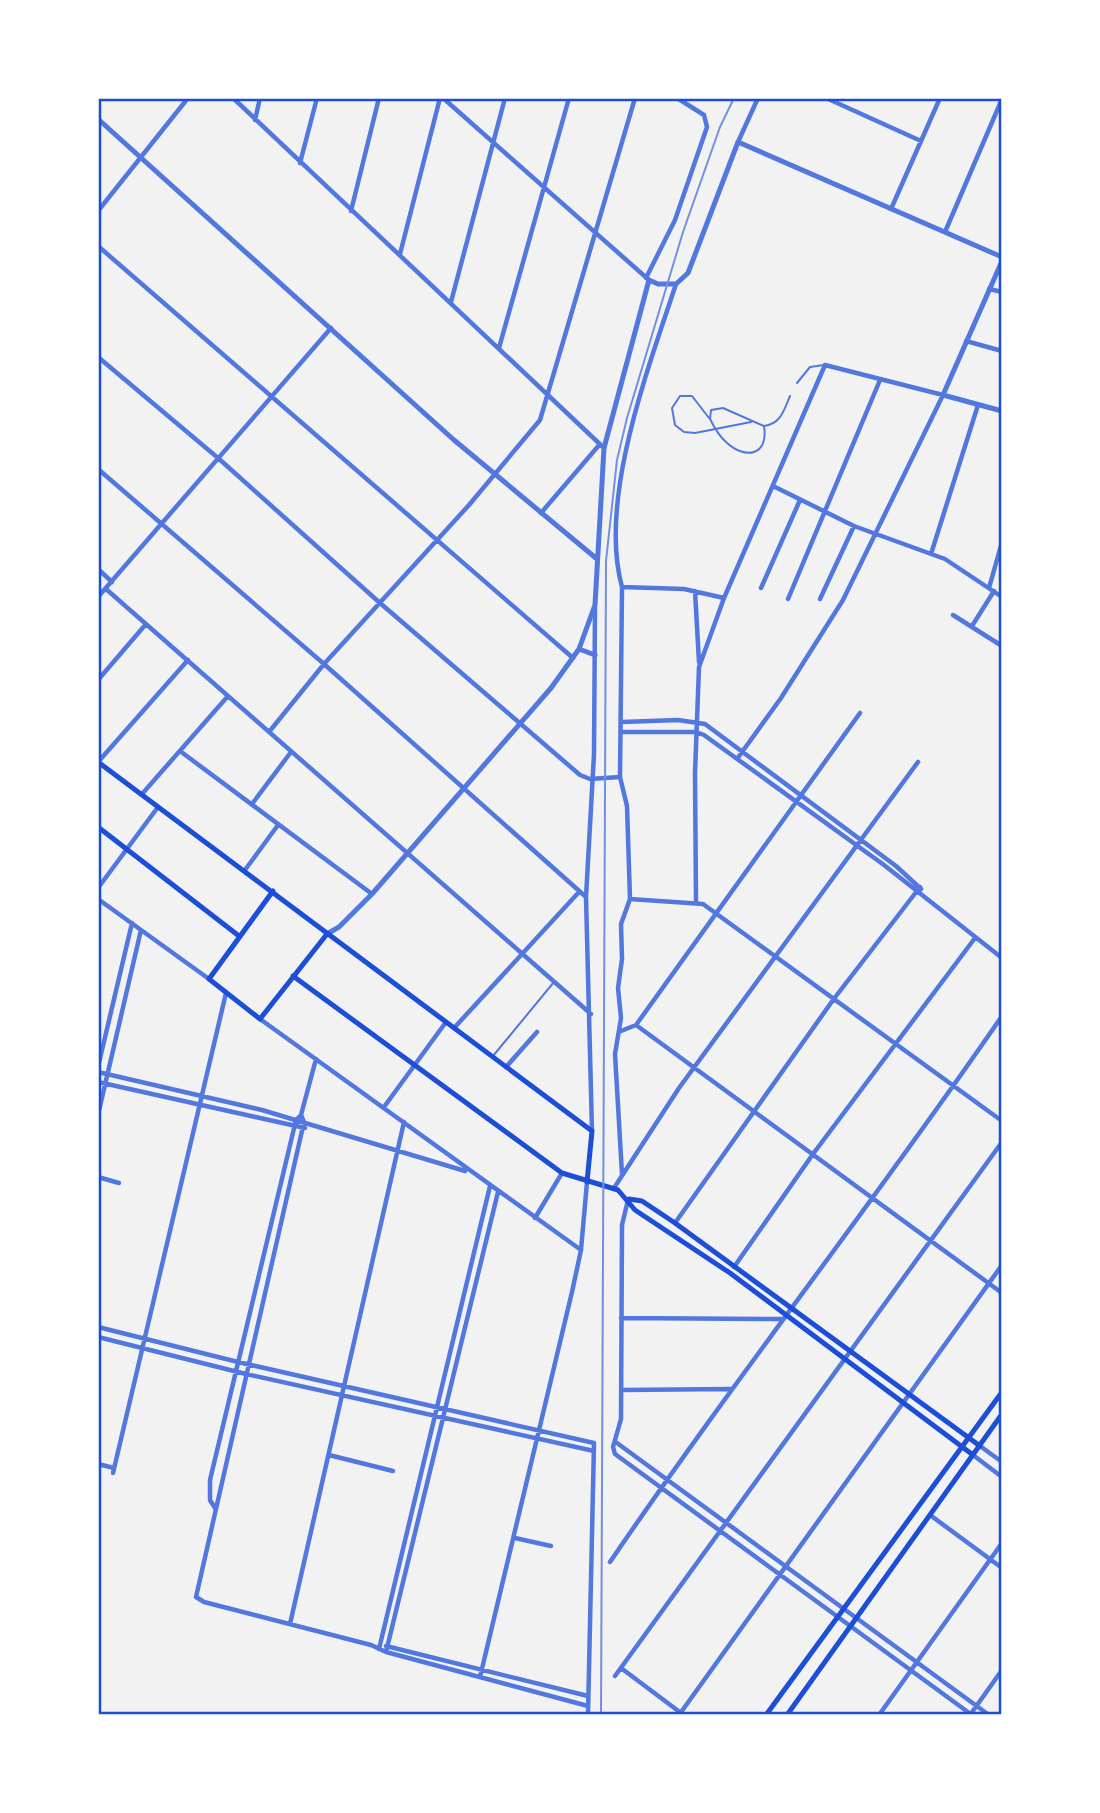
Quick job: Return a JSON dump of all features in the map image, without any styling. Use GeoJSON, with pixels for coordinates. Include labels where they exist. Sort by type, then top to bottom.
{"type":"FeatureCollection","features":[{"type":"Feature","properties":{"kind":"main road"},"geometry":{"type":"LineString","coordinates":[[98,762],[592,1130],[587,1182]]}},
{"type":"Feature","properties":{"kind":"main road"},"geometry":{"type":"LineString","coordinates":[[98,827],[239,936]]}},
{"type":"Feature","properties":{"kind":"main road"},"geometry":{"type":"LineString","coordinates":[[273,891],[208,979],[260,1019],[327,934]]}},
{"type":"Feature","properties":{"kind":"main road"},"geometry":{"type":"LineString","coordinates":[[293,976],[562,1173],[614,1188],[629,1199],[635,1210],[730,1273],[783,1317],[847,1358],[973,1455]]}},
{"type":"Feature","properties":{"kind":"main road"},"geometry":{"type":"LineString","coordinates":[[629,1199],[642,1201],[676,1223],[980,1446]]}},
{"type":"Feature","properties":{"kind":"main road"},"geometry":{"type":"LineString","coordinates":[[766,1715],[1002,1392]]}},
{"type":"Feature","properties":{"kind":"main road"},"geometry":{"type":"LineString","coordinates":[[787,1715],[1002,1414]]}},
{"type":"Feature","properties":{"kind":"street"},"geometry":{"type":"LineString","coordinates":[[98,211],[143,158],[188,98]]}},
{"type":"Feature","properties":{"kind":"street"},"geometry":{"type":"LineString","coordinates":[[233,98],[602,446]]}},
{"type":"Feature","properties":{"kind":"street"},"geometry":{"type":"LineString","coordinates":[[255,120],[260,98]]}},
{"type":"Feature","properties":{"kind":"street"},"geometry":{"type":"LineString","coordinates":[[300,163],[317,98]]}},
{"type":"Feature","properties":{"kind":"street"},"geometry":{"type":"LineString","coordinates":[[351,211],[379,98]]}},
{"type":"Feature","properties":{"kind":"street"},"geometry":{"type":"LineString","coordinates":[[400,254],[441,98],[648,279],[658,284],[676,284],[684,280],[692,266],[738,142],[758,98]]}},
{"type":"Feature","properties":{"kind":"street"},"geometry":{"type":"LineString","coordinates":[[451,303],[505,98]]}},
{"type":"Feature","properties":{"kind":"street"},"geometry":{"type":"LineString","coordinates":[[499,348],[569,98]]}},
{"type":"Feature","properties":{"kind":"street"},"geometry":{"type":"LineString","coordinates":[[269,733],[324,664],[438,541],[535,428],[544,411],[594,231],[635,98]]}},
{"type":"Feature","properties":{"kind":"street"},"geometry":{"type":"LineString","coordinates":[[592,1130],[586,897],[590,779],[594,754],[595,605],[602,446],[648,279],[675,220],[706,129],[706,119],[677,98]]}},
{"type":"Feature","properties":{"kind":"street"},"geometry":{"type":"LineString","coordinates":[[826,98],[921,141]]}},
{"type":"Feature","properties":{"kind":"street"},"geometry":{"type":"LineString","coordinates":[[891,209],[940,98]]}},
{"type":"Feature","properties":{"kind":"street"},"geometry":{"type":"LineString","coordinates":[[945,232],[1002,99]]}},
{"type":"Feature","properties":{"kind":"street"},"geometry":{"type":"LineString","coordinates":[[98,120],[494,475],[597,559]]}},
{"type":"Feature","properties":{"kind":"street"},"geometry":{"type":"LineString","coordinates":[[737,759],[843,600],[943,395],[1002,259],[738,142]]}},
{"type":"Feature","properties":{"kind":"street"},"geometry":{"type":"LineString","coordinates":[[98,246],[574,660]]}},
{"type":"Feature","properties":{"kind":"street"},"geometry":{"type":"LineString","coordinates":[[622,1174],[615,1054],[621,1031],[620,930],[630,899],[627,806],[620,776],[622,587],[615,559],[617,505],[632,432],[676,284]]}},
{"type":"Feature","properties":{"kind":"street"},"geometry":{"type":"LineString","coordinates":[[989,289],[1002,292]]}},
{"type":"Feature","properties":{"kind":"street"},"geometry":{"type":"LineString","coordinates":[[98,597],[331,328]]}},
{"type":"Feature","properties":{"kind":"street"},"geometry":{"type":"LineString","coordinates":[[966,341],[1002,351]]}},
{"type":"Feature","properties":{"kind":"street"},"geometry":{"type":"LineString","coordinates":[[98,357],[218,458],[380,603],[580,775],[590,779],[620,776]]}},
{"type":"Feature","properties":{"kind":"street"},"geometry":{"type":"LineString","coordinates":[[699,667],[724,598],[825,365],[1002,411]]}},
{"type":"Feature","properties":{"kind":"street"},"geometry":{"type":"LineString","coordinates":[[788,599],[880,380]]}},
{"type":"Feature","properties":{"kind":"street"},"geometry":{"type":"LineString","coordinates":[[931,554],[978,405]]}},
{"type":"Feature","properties":{"kind":"street"},"geometry":{"type":"LineString","coordinates":[[541,513],[602,446]]}},
{"type":"Feature","properties":{"kind":"street"},"geometry":{"type":"LineString","coordinates":[[98,469],[324,664],[586,897]]}},
{"type":"Feature","properties":{"kind":"street"},"geometry":{"type":"LineString","coordinates":[[773,486],[823,513],[958,566],[1002,597]]}},
{"type":"Feature","properties":{"kind":"street"},"geometry":{"type":"LineString","coordinates":[[761,588],[800,500]]}},
{"type":"Feature","properties":{"kind":"street"},"geometry":{"type":"LineString","coordinates":[[820,599],[854,526]]}},
{"type":"Feature","properties":{"kind":"street"},"geometry":{"type":"LineString","coordinates":[[972,626],[991,590],[1002,542]]}},
{"type":"Feature","properties":{"kind":"street"},"geometry":{"type":"LineString","coordinates":[[98,569],[112,582]]}},
{"type":"Feature","properties":{"kind":"street"},"geometry":{"type":"LineString","coordinates":[[622,587],[695,591],[724,598]]}},
{"type":"Feature","properties":{"kind":"street"},"geometry":{"type":"LineString","coordinates":[[106,589],[406,855],[591,1014]]}},
{"type":"Feature","properties":{"kind":"street"},"geometry":{"type":"LineString","coordinates":[[695,591],[699,667],[696,721],[696,901]]}},
{"type":"Feature","properties":{"kind":"street"},"geometry":{"type":"LineString","coordinates":[[327,934],[340,927],[372,894],[574,660],[595,605]]}},
{"type":"Feature","properties":{"kind":"street"},"geometry":{"type":"LineString","coordinates":[[953,615],[1002,646]]}},
{"type":"Feature","properties":{"kind":"street"},"geometry":{"type":"LineString","coordinates":[[98,680],[146,624]]}},
{"type":"Feature","properties":{"kind":"street"},"geometry":{"type":"LineString","coordinates":[[579,649],[595,655]]}},
{"type":"Feature","properties":{"kind":"street"},"geometry":{"type":"LineString","coordinates":[[98,762],[188,660]]}},
{"type":"Feature","properties":{"kind":"street"},"geometry":{"type":"LineString","coordinates":[[142,794],[228,696]]}},
{"type":"Feature","properties":{"kind":"street"},"geometry":{"type":"LineString","coordinates":[[621,1031],[636,1025],[718,915],[860,713]]}},
{"type":"Feature","properties":{"kind":"street"},"geometry":{"type":"LineString","coordinates":[[622,722],[696,721],[713,729],[856,843],[919,889],[1002,958]]}},
{"type":"Feature","properties":{"kind":"street"},"geometry":{"type":"LineString","coordinates":[[622,732],[696,732],[856,843]]}},
{"type":"Feature","properties":{"kind":"street"},"geometry":{"type":"LineString","coordinates":[[180,751],[372,894]]}},
{"type":"Feature","properties":{"kind":"street"},"geometry":{"type":"LineString","coordinates":[[252,804],[291,752]]}},
{"type":"Feature","properties":{"kind":"street"},"geometry":{"type":"LineString","coordinates":[[614,1188],[693,1069],[856,843],[918,762]]}},
{"type":"Feature","properties":{"kind":"street"},"geometry":{"type":"LineString","coordinates":[[98,888],[159,806]]}},
{"type":"Feature","properties":{"kind":"street"},"geometry":{"type":"LineString","coordinates":[[245,870],[278,825]]}},
{"type":"Feature","properties":{"kind":"street"},"geometry":{"type":"LineString","coordinates":[[676,1223],[833,1000],[919,889]]}},
{"type":"Feature","properties":{"kind":"street"},"geometry":{"type":"LineString","coordinates":[[454,1028],[579,892]]}},
{"type":"Feature","properties":{"kind":"street"},"geometry":{"type":"LineString","coordinates":[[98,899],[208,979]]}},
{"type":"Feature","properties":{"kind":"street"},"geometry":{"type":"LineString","coordinates":[[630,899],[696,901],[1002,1121]]}},
{"type":"Feature","properties":{"kind":"street"},"geometry":{"type":"LineString","coordinates":[[132,923],[98,1070],[107,1075],[200,1096],[296,1124]]}},
{"type":"Feature","properties":{"kind":"street"},"geometry":{"type":"LineString","coordinates":[[98,1115],[141,930]]}},
{"type":"Feature","properties":{"kind":"street"},"geometry":{"type":"LineString","coordinates":[[730,1273],[813,1154],[975,938]]}},
{"type":"Feature","properties":{"kind":"street"},"geometry":{"type":"LineString","coordinates":[[98,1464],[114,1470],[226,993]]}},
{"type":"Feature","properties":{"kind":"street"},"geometry":{"type":"LineString","coordinates":[[610,1562],[731,1389],[954,1086],[1002,1016]]}},
{"type":"Feature","properties":{"kind":"street"},"geometry":{"type":"LineString","coordinates":[[260,1019],[384,1107],[469,1172],[581,1250]]}},
{"type":"Feature","properties":{"kind":"street"},"geometry":{"type":"LineString","coordinates":[[384,1107],[446,1022]]}},
{"type":"Feature","properties":{"kind":"street"},"geometry":{"type":"LineString","coordinates":[[636,1025],[1002,1293]]}},
{"type":"Feature","properties":{"kind":"street"},"geometry":{"type":"LineString","coordinates":[[506,1067],[537,1032]]}},
{"type":"Feature","properties":{"kind":"street"},"geometry":{"type":"LineString","coordinates":[[215,1508],[210,1500],[210,1480],[296,1124],[301,1115],[316,1059]]}},
{"type":"Feature","properties":{"kind":"street"},"geometry":{"type":"LineString","coordinates":[[98,1082],[305,1126],[469,1172]]}},
{"type":"Feature","properties":{"kind":"street"},"geometry":{"type":"LineString","coordinates":[[301,1115],[305,1126],[196,1597],[204,1602],[380,1647],[588,1706]]}},
{"type":"Feature","properties":{"kind":"street"},"geometry":{"type":"LineString","coordinates":[[290,1624],[404,1122]]}},
{"type":"Feature","properties":{"kind":"street"},"geometry":{"type":"LineString","coordinates":[[615,1676],[1002,1142]]}},
{"type":"Feature","properties":{"kind":"street"},"geometry":{"type":"LineString","coordinates":[[535,1218],[562,1173]]}},
{"type":"Feature","properties":{"kind":"street"},"geometry":{"type":"LineString","coordinates":[[98,1177],[119,1183]]}},
{"type":"Feature","properties":{"kind":"street"},"geometry":{"type":"LineString","coordinates":[[480,1677],[539,1440],[581,1250],[587,1182]]}},
{"type":"Feature","properties":{"kind":"street"},"geometry":{"type":"LineString","coordinates":[[380,1647],[490,1186]]}},
{"type":"Feature","properties":{"kind":"street"},"geometry":{"type":"LineString","coordinates":[[387,1649],[498,1192]]}},
{"type":"Feature","properties":{"kind":"street"},"geometry":{"type":"LineString","coordinates":[[629,1199],[622,1225],[621,1390],[617,1443],[613,1447],[615,1454],[971,1715],[1002,1670]]}},
{"type":"Feature","properties":{"kind":"street"},"geometry":{"type":"LineString","coordinates":[[264,1253],[274,1255]]}},
{"type":"Feature","properties":{"kind":"street"},"geometry":{"type":"LineString","coordinates":[[621,1668],[680,1714],[1002,1265]]}},
{"type":"Feature","properties":{"kind":"street"},"geometry":{"type":"LineString","coordinates":[[621,1318],[783,1317]]}},
{"type":"Feature","properties":{"kind":"street"},"geometry":{"type":"LineString","coordinates":[[98,1326],[238,1362],[591,1442],[594,1451],[588,1715]]}},
{"type":"Feature","properties":{"kind":"street"},"geometry":{"type":"LineString","coordinates":[[98,1337],[246,1374],[594,1451]]}},
{"type":"Feature","properties":{"kind":"street"},"geometry":{"type":"LineString","coordinates":[[621,1390],[731,1389]]}},
{"type":"Feature","properties":{"kind":"street"},"geometry":{"type":"LineString","coordinates":[[617,1443],[989,1715]]}},
{"type":"Feature","properties":{"kind":"street"},"geometry":{"type":"LineString","coordinates":[[980,1446],[1002,1462]]}},
{"type":"Feature","properties":{"kind":"street"},"geometry":{"type":"LineString","coordinates":[[329,1455],[393,1471]]}},
{"type":"Feature","properties":{"kind":"street"},"geometry":{"type":"LineString","coordinates":[[973,1455],[1002,1477]]}},
{"type":"Feature","properties":{"kind":"street"},"geometry":{"type":"LineString","coordinates":[[930,1515],[1002,1568]]}},
{"type":"Feature","properties":{"kind":"street"},"geometry":{"type":"LineString","coordinates":[[515,1538],[551,1546]]}},
{"type":"Feature","properties":{"kind":"street"},"geometry":{"type":"LineString","coordinates":[[879,1715],[1002,1544]]}},
{"type":"Feature","properties":{"kind":"street"},"geometry":{"type":"LineString","coordinates":[[387,1649],[483,1668],[588,1696]]}},
{"type":"Feature","properties":{"kind":"lane"},"geometry":{"type":"LineString","coordinates":[[797,383],[810,367],[825,365]]}},
{"type":"Feature","properties":{"kind":"lane"},"geometry":{"type":"LineString","coordinates":[[754,422],[716,430],[684,432],[675,425],[672,408],[680,396],[692,396],[716,430],[730,446],[755,452],[764,445],[764,426]]}},
{"type":"Feature","properties":{"kind":"lane"},"geometry":{"type":"LineString","coordinates":[[710,419],[711,410],[716,407],[764,426],[779,420],[790,396]]}},
{"type":"Feature","properties":{"kind":"lane"},"geometry":{"type":"LineString","coordinates":[[492,1057],[554,982]]}},
{"type":"Feature","properties":{"kind":"tram line"},"geometry":{"type":"LineString","coordinates":[[601,1715],[606,561],[617,460],[627,418],[683,232],[720,127],[734,98]]}}]}
